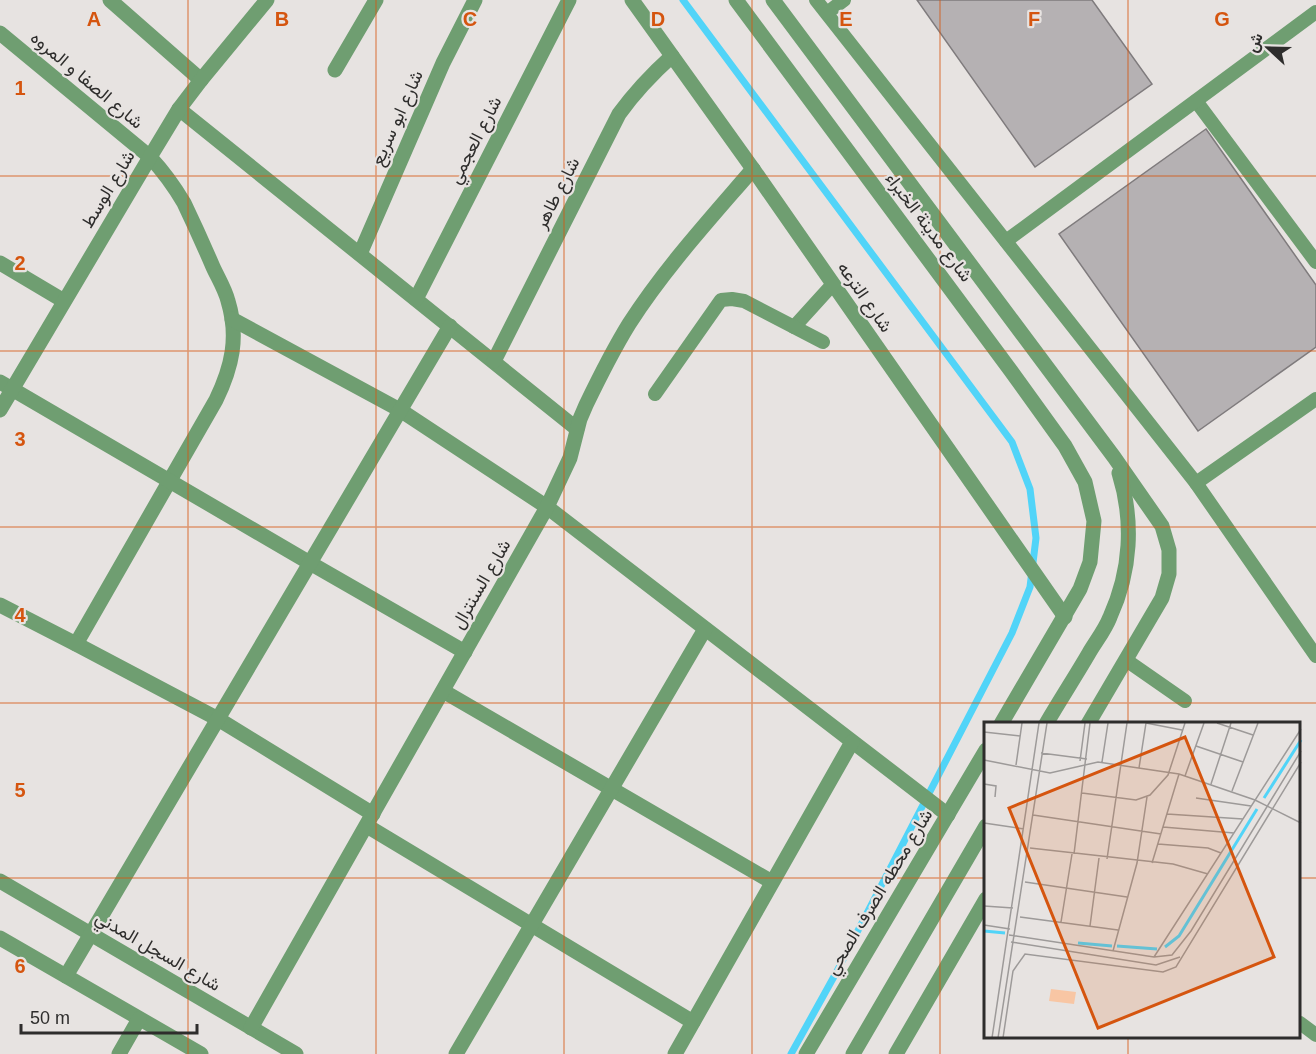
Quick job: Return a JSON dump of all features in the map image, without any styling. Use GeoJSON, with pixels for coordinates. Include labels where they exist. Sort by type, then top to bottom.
{"type":"FeatureCollection","features":[{"type":"Feature","properties":{"kind":"street"},"geometry":{"type":"LineString","coordinates":[[110,0],[201,80]]}},
{"type":"Feature","properties":{"kind":"street","name":"شارع الوسط"},"geometry":{"type":"LineString","coordinates":[[0,410],[6,386],[64,301],[179,109],[267,0]]}},
{"type":"Feature","properties":{"kind":"street"},"geometry":{"type":"LineString","coordinates":[[335,70],[376,0]]}},
{"type":"Feature","properties":{"kind":"street","name":"شارع ابو سريع"},"geometry":{"type":"LineString","coordinates":[[360,254],[443,63],[475,0]]}},
{"type":"Feature","properties":{"kind":"street","name":"شارع العجمي"},"geometry":{"type":"LineString","coordinates":[[416,298],[569,0]]}},
{"type":"Feature","properties":{"kind":"street","name":"شارع الترعه"},"geometry":{"type":"LineString","coordinates":[[632,0],[753,169],[1065,617]]}},
{"type":"Feature","properties":{"kind":"street","name":"شارع مدينة الخبراء"},"geometry":{"type":"LineString","coordinates":[[736,0],[1011,371],[1065,446],[1085,482],[1094,521],[1090,562],[1080,589],[1065,617]]}},
{"type":"Feature","properties":{"kind":"street","name":"شارع مدينة الخبراء"},"geometry":{"type":"LineString","coordinates":[[773,0],[1114,457],[1162,526],[1169,550],[1169,574],[1162,598],[1089,722]]}},
{"type":"Feature","properties":{"kind":"street","name":"شارع الصفا و المروه"},"geometry":{"type":"LineString","coordinates":[[0,33],[150,157],[169,179],[184,203],[228,299],[232,319],[231,361],[216,400],[76,644]]}},
{"type":"Feature","properties":{"kind":"street","name":"شارع طاهر"},"geometry":{"type":"LineString","coordinates":[[494,361],[619,114],[640,86],[672,56]]}},
{"type":"Feature","properties":{"kind":"street"},"geometry":{"type":"LineString","coordinates":[[179,109],[577,429]]}},
{"type":"Feature","properties":{"kind":"street","name":"شارع السنترال"},"geometry":{"type":"LineString","coordinates":[[251,1028],[547,507],[570,458],[586,405],[629,325],[701,229],[753,169]]}},
{"type":"Feature","properties":{"kind":"street"},"geometry":{"type":"LineString","coordinates":[[0,263],[64,301]]}},
{"type":"Feature","properties":{"kind":"street"},"geometry":{"type":"LineString","coordinates":[[232,319],[400,410],[547,507],[948,814]]}},
{"type":"Feature","properties":{"kind":"street"},"geometry":{"type":"LineString","coordinates":[[66,976],[450,326]]}},
{"type":"Feature","properties":{"kind":"street"},"geometry":{"type":"LineString","coordinates":[[6,386],[465,652]]}},
{"type":"Feature","properties":{"kind":"street"},"geometry":{"type":"LineString","coordinates":[[1047,722],[1109,619],[1121,589],[1128,556],[1129,523],[1125,490],[1114,457]]}},
{"type":"Feature","properties":{"kind":"street"},"geometry":{"type":"LineString","coordinates":[[0,605],[218,719],[532,925],[693,1022]]}},
{"type":"Feature","properties":{"kind":"street"},"geometry":{"type":"LineString","coordinates":[[1002,722],[1065,617]]}},
{"type":"Feature","properties":{"kind":"street"},"geometry":{"type":"LineString","coordinates":[[456,1054],[705,629]]}},
{"type":"Feature","properties":{"kind":"street"},"geometry":{"type":"LineString","coordinates":[[443,691],[772,882]]}},
{"type":"Feature","properties":{"kind":"street"},"geometry":{"type":"LineString","coordinates":[[675,1054],[852,741]]}},
{"type":"Feature","properties":{"kind":"street","name":"شارع محطه الصرف الصحي"},"geometry":{"type":"LineString","coordinates":[[806,1054],[984,753]]}},
{"type":"Feature","properties":{"kind":"street"},"geometry":{"type":"LineString","coordinates":[[853,1054],[984,829]]}},
{"type":"Feature","properties":{"kind":"street","name":"شارع السجل المدني"},"geometry":{"type":"LineString","coordinates":[[0,881],[296,1054]]}},
{"type":"Feature","properties":{"kind":"street"},"geometry":{"type":"LineString","coordinates":[[896,1054],[984,902]]}},
{"type":"Feature","properties":{"kind":"street"},"geometry":{"type":"LineString","coordinates":[[0,938],[201,1054]]}},
{"type":"Feature","properties":{"kind":"street"},"geometry":{"type":"LineString","coordinates":[[119,1054],[140,1019]]}},
{"type":"Feature","properties":{"kind":"lane"},"geometry":{"type":"LineString","coordinates":[[816,0],[1196,483],[1316,656]]}},
{"type":"Feature","properties":{"kind":"lane"},"geometry":{"type":"LineString","coordinates":[[827,13],[844,0]]}},
{"type":"Feature","properties":{"kind":"lane"},"geometry":{"type":"LineString","coordinates":[[1005,241],[1316,12]]}},
{"type":"Feature","properties":{"kind":"lane"},"geometry":{"type":"LineString","coordinates":[[1196,101],[1316,262]]}},
{"type":"Feature","properties":{"kind":"lane"},"geometry":{"type":"LineString","coordinates":[[794,327],[833,284]]}},
{"type":"Feature","properties":{"kind":"lane"},"geometry":{"type":"LineString","coordinates":[[655,394],[721,300],[744,301],[823,342]]}},
{"type":"Feature","properties":{"kind":"lane"},"geometry":{"type":"LineString","coordinates":[[1196,483],[1316,399]]}},
{"type":"Feature","properties":{"kind":"lane"},"geometry":{"type":"LineString","coordinates":[[1126,660],[1185,701]]}},
{"type":"Feature","properties":{"kind":"lane"},"geometry":{"type":"LineString","coordinates":[[1301,1024],[1316,1035]]}},
{"type":"Feature","properties":{"kind":"building"},"geometry":{"type":"Polygon","coordinates":[[[917,0],[1092,0],[1152,84],[1035,167],[917,0]]]}},
{"type":"Feature","properties":{"kind":"building"},"geometry":{"type":"Polygon","coordinates":[[[1206,129],[1316,285],[1316,347],[1198,431],[1059,234],[1206,129]]]}},
{"type":"Feature","properties":{"kind":"waterway"},"geometry":{"type":"LineString","coordinates":[[683,0],[1012,442],[1030,489],[1036,538],[1030,587],[1012,633],[836,973],[791,1054]]}}]}
